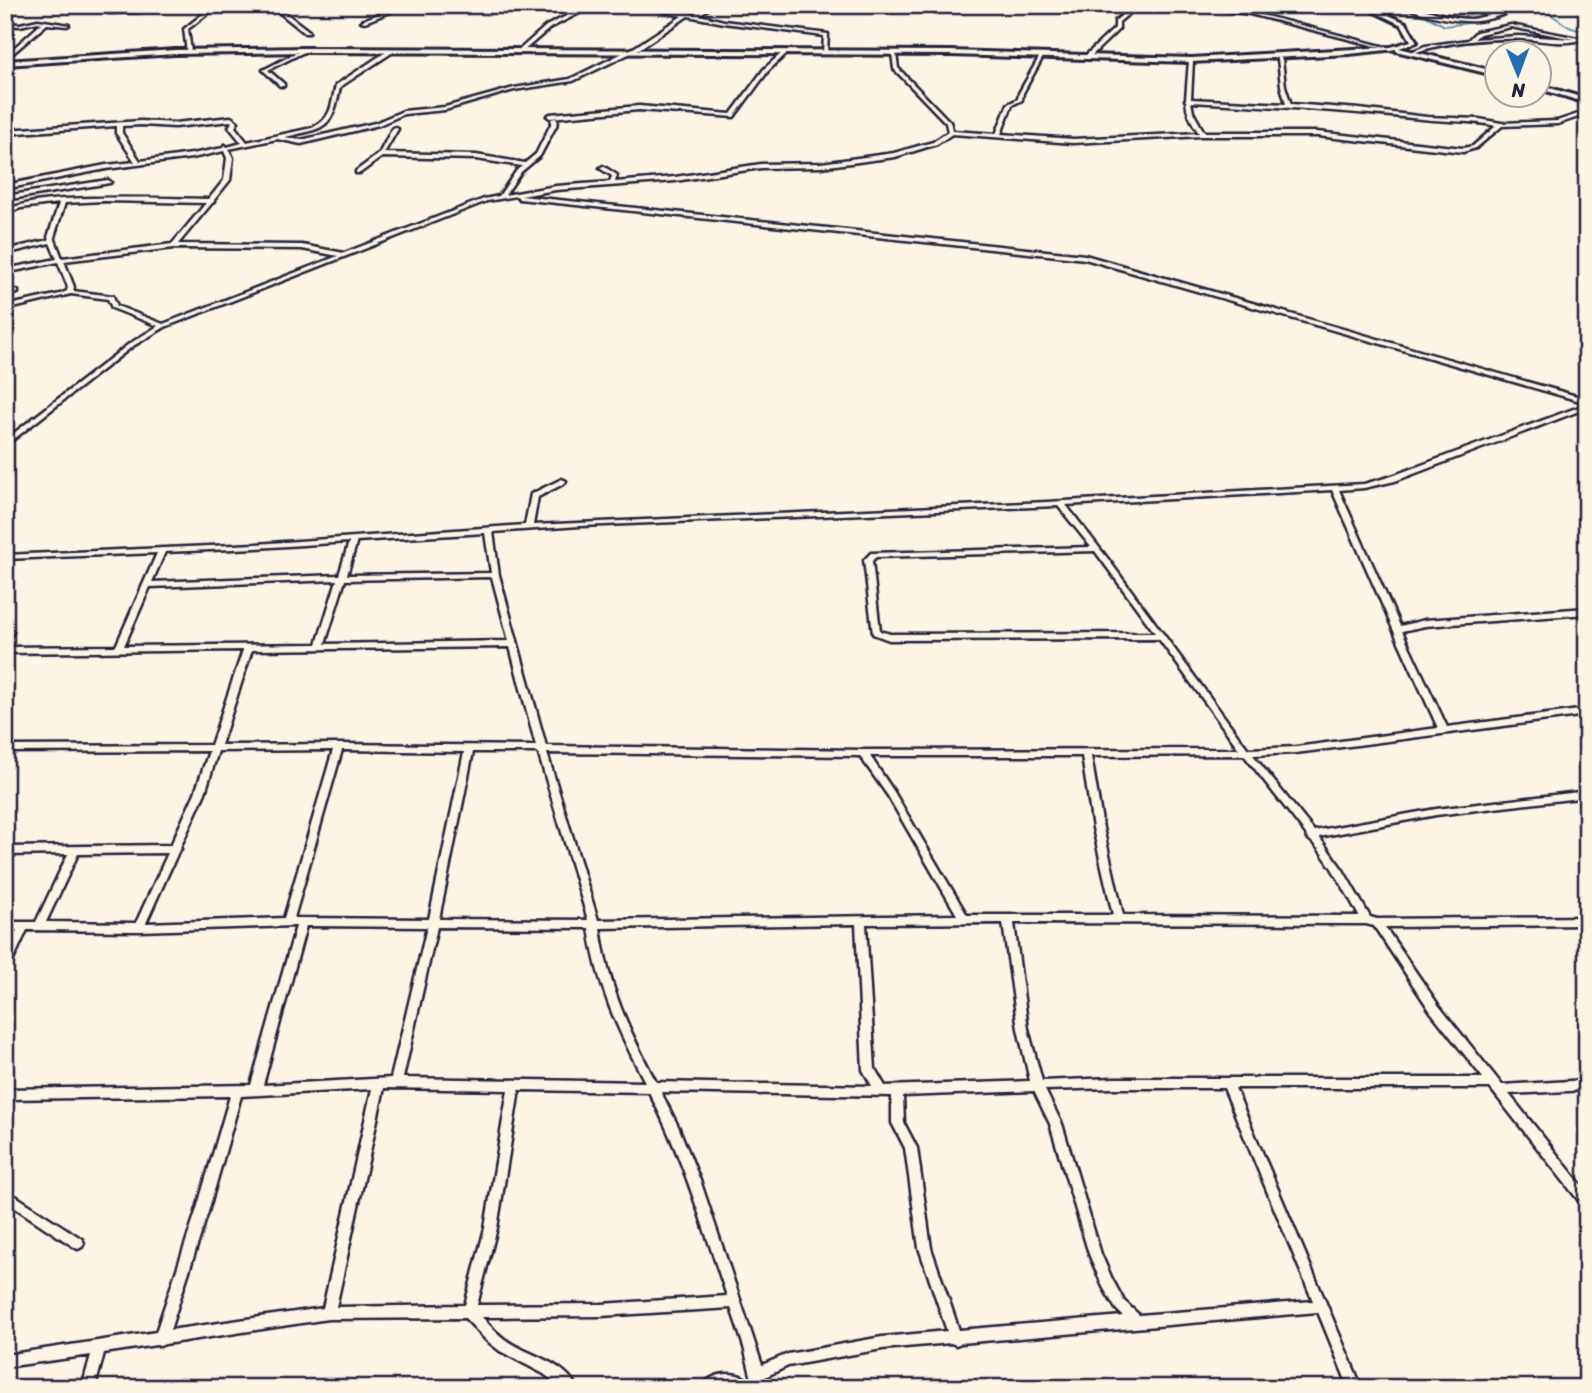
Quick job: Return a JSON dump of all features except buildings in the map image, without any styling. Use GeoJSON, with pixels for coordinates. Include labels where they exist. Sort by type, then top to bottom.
{"type":"FeatureCollection","features":[{"type":"Feature","properties":{"kind":"street"},"geometry":{"type":"LineString","coordinates":[[7,5],[16,9]]}},
{"type":"Feature","properties":{"kind":"street"},"geometry":{"type":"LineString","coordinates":[[5,13],[25,5]]}},
{"type":"Feature","properties":{"kind":"street"},"geometry":{"type":"LineString","coordinates":[[94,5],[109,12],[141,11]]}},
{"type":"Feature","properties":{"kind":"street"},"geometry":{"type":"LineString","coordinates":[[189,52],[186,29],[217,5]]}},
{"type":"Feature","properties":{"kind":"street"},"geometry":{"type":"LineString","coordinates":[[272,5],[307,32]]}},
{"type":"Feature","properties":{"kind":"street"},"geometry":{"type":"LineString","coordinates":[[363,21],[406,5]]}},
{"type":"Feature","properties":{"kind":"street"},"geometry":{"type":"LineString","coordinates":[[520,51],[551,26],[593,5]]}},
{"type":"Feature","properties":{"kind":"street"},"geometry":{"type":"LineString","coordinates":[[637,5],[724,22],[828,35],[825,53]]}},
{"type":"Feature","properties":{"kind":"street"},"geometry":{"type":"LineString","coordinates":[[696,15],[712,5]]}},
{"type":"Feature","properties":{"kind":"street"},"geometry":{"type":"LineString","coordinates":[[1087,57],[1117,28],[1117,22],[1127,11],[1137,5]]}},
{"type":"Feature","properties":{"kind":"street"},"geometry":{"type":"LineString","coordinates":[[1186,5],[1250,13],[1484,71]]}},
{"type":"Feature","properties":{"kind":"street"},"geometry":{"type":"LineString","coordinates":[[5,61],[189,52],[306,50],[894,53],[1191,60],[1391,49],[1414,40],[1404,24],[1362,5]]}},
{"type":"Feature","properties":{"kind":"street"},"geometry":{"type":"LineString","coordinates":[[1400,5],[1455,17],[1482,19],[1523,5]]}},
{"type":"Feature","properties":{"kind":"street"},"geometry":{"type":"LineString","coordinates":[[1420,5],[1451,13],[1455,17]]}},
{"type":"Feature","properties":{"kind":"street"},"geometry":{"type":"LineString","coordinates":[[277,137],[305,141],[377,124],[403,113],[445,108],[504,92],[571,80],[628,53],[686,14]]}},
{"type":"Feature","properties":{"kind":"street"},"geometry":{"type":"LineString","coordinates":[[5,61],[46,22]]}},
{"type":"Feature","properties":{"kind":"street"},"geometry":{"type":"LineString","coordinates":[[5,24],[66,24]]}},
{"type":"Feature","properties":{"kind":"street"},"geometry":{"type":"LineString","coordinates":[[1413,52],[1425,47],[1469,41],[1581,39],[1511,26],[1478,33],[1469,41]]}},
{"type":"Feature","properties":{"kind":"street"},"geometry":{"type":"LineString","coordinates":[[282,85],[265,70],[306,50]]}},
{"type":"Feature","properties":{"kind":"street"},"geometry":{"type":"LineString","coordinates":[[5,187],[138,162],[192,156],[314,129],[327,122],[334,110],[338,86],[391,51]]}},
{"type":"Feature","properties":{"kind":"street"},"geometry":{"type":"LineString","coordinates":[[504,197],[526,165],[538,155],[555,122],[552,117],[639,108],[732,116],[766,70],[785,53]]}},
{"type":"Feature","properties":{"kind":"street"},"geometry":{"type":"LineString","coordinates":[[894,53],[896,68],[930,105],[943,114],[951,132]]}},
{"type":"Feature","properties":{"kind":"street"},"geometry":{"type":"LineString","coordinates":[[998,134],[1004,125],[1010,104],[1020,100],[1021,93],[1042,56]]}},
{"type":"Feature","properties":{"kind":"street"},"geometry":{"type":"LineString","coordinates":[[1277,56],[1281,62],[1283,86],[1289,106]]}},
{"type":"Feature","properties":{"kind":"street"},"geometry":{"type":"LineString","coordinates":[[1191,60],[1192,78],[1187,100],[1202,134]]}},
{"type":"Feature","properties":{"kind":"street"},"geometry":{"type":"LineString","coordinates":[[1554,91],[1587,101]]}},
{"type":"Feature","properties":{"kind":"street"},"geometry":{"type":"LineString","coordinates":[[1187,100],[1328,107],[1421,118],[1470,118],[1501,125],[1558,122],[1587,112]]}},
{"type":"Feature","properties":{"kind":"street"},"geometry":{"type":"LineString","coordinates":[[5,132],[119,125],[175,125],[232,119],[235,123],[232,127],[245,144]]}},
{"type":"Feature","properties":{"kind":"street"},"geometry":{"type":"LineString","coordinates":[[119,125],[119,133],[138,162]]}},
{"type":"Feature","properties":{"kind":"street"},"geometry":{"type":"LineString","coordinates":[[5,444],[131,345],[163,326],[450,213],[504,197],[612,183],[703,177],[761,166],[821,165],[895,155],[935,143],[951,132],[1073,142],[1202,134],[1317,134],[1464,150],[1476,148],[1494,128],[1501,125]]}},
{"type":"Feature","properties":{"kind":"street"},"geometry":{"type":"LineString","coordinates":[[358,172],[382,155],[395,129]]}},
{"type":"Feature","properties":{"kind":"street"},"geometry":{"type":"LineString","coordinates":[[174,246],[227,180],[230,158],[225,147]]}},
{"type":"Feature","properties":{"kind":"street"},"geometry":{"type":"LineString","coordinates":[[382,155],[476,157],[526,165]]}},
{"type":"Feature","properties":{"kind":"street"},"geometry":{"type":"LineString","coordinates":[[603,168],[615,176],[612,183]]}},
{"type":"Feature","properties":{"kind":"street"},"geometry":{"type":"LineString","coordinates":[[5,198],[108,182]]}},
{"type":"Feature","properties":{"kind":"street"},"geometry":{"type":"LineString","coordinates":[[504,197],[1085,257],[1587,404]]}},
{"type":"Feature","properties":{"kind":"street"},"geometry":{"type":"LineString","coordinates":[[5,212],[16,207],[62,202],[212,201]]}},
{"type":"Feature","properties":{"kind":"street"},"geometry":{"type":"LineString","coordinates":[[62,202],[52,241],[69,282],[70,292]]}},
{"type":"Feature","properties":{"kind":"street"},"geometry":{"type":"LineString","coordinates":[[5,251],[52,241]]}},
{"type":"Feature","properties":{"kind":"street"},"geometry":{"type":"LineString","coordinates":[[5,271],[60,260],[174,246],[302,247],[343,255]]}},
{"type":"Feature","properties":{"kind":"street"},"geometry":{"type":"LineString","coordinates":[[5,293],[16,292]]}},
{"type":"Feature","properties":{"kind":"street"},"geometry":{"type":"LineString","coordinates":[[5,308],[70,292],[105,294],[111,296],[114,307],[163,326]]}},
{"type":"Feature","properties":{"kind":"street"},"geometry":{"type":"LineString","coordinates":[[5,557],[162,551],[529,527],[1335,488],[1380,483],[1587,404]]}},
{"type":"Feature","properties":{"kind":"street"},"geometry":{"type":"LineString","coordinates":[[529,527],[534,496],[562,481]]}},
{"type":"Feature","properties":{"kind":"street"},"geometry":{"type":"LineString","coordinates":[[1335,488],[1444,731]]}},
{"type":"Feature","properties":{"kind":"street"},"geometry":{"type":"LineString","coordinates":[[1060,503],[1347,884],[1435,1009],[1587,1202]]}},
{"type":"Feature","properties":{"kind":"street"},"geometry":{"type":"LineString","coordinates":[[489,531],[495,576],[513,644],[594,924],[596,953],[604,985],[693,1173],[761,1388]]}},
{"type":"Feature","properties":{"kind":"street"},"geometry":{"type":"LineString","coordinates":[[320,646],[354,540]]}},
{"type":"Feature","properties":{"kind":"street"},"geometry":{"type":"LineString","coordinates":[[1095,549],[874,555],[868,560],[876,632],[889,637],[1160,636]]}},
{"type":"Feature","properties":{"kind":"street"},"geometry":{"type":"LineString","coordinates":[[119,648],[162,551]]}},
{"type":"Feature","properties":{"kind":"street"},"geometry":{"type":"LineString","coordinates":[[146,585],[495,576]]}},
{"type":"Feature","properties":{"kind":"street"},"geometry":{"type":"LineString","coordinates":[[1397,629],[1425,623],[1587,611]]}},
{"type":"Feature","properties":{"kind":"street"},"geometry":{"type":"LineString","coordinates":[[5,628],[9,632],[5,640]]}},
{"type":"Feature","properties":{"kind":"street"},"geometry":{"type":"LineString","coordinates":[[5,650],[513,644]]}},
{"type":"Feature","properties":{"kind":"street"},"geometry":{"type":"LineString","coordinates":[[139,927],[200,793],[248,648]]}},
{"type":"Feature","properties":{"kind":"street"},"geometry":{"type":"LineString","coordinates":[[5,749],[215,750],[338,747],[863,754],[1246,752],[1296,750],[1587,712]]}},
{"type":"Feature","properties":{"kind":"street"},"geometry":{"type":"LineString","coordinates":[[288,922],[338,747]]}},
{"type":"Feature","properties":{"kind":"street"},"geometry":{"type":"LineString","coordinates":[[396,1083],[469,749]]}},
{"type":"Feature","properties":{"kind":"street"},"geometry":{"type":"LineString","coordinates":[[1086,752],[1098,828],[1119,919]]}},
{"type":"Feature","properties":{"kind":"street"},"geometry":{"type":"LineString","coordinates":[[863,754],[891,794],[964,919]]}},
{"type":"Feature","properties":{"kind":"street"},"geometry":{"type":"LineString","coordinates":[[1310,835],[1436,812],[1587,794]]}},
{"type":"Feature","properties":{"kind":"street"},"geometry":{"type":"LineString","coordinates":[[5,850],[176,849]]}},
{"type":"Feature","properties":{"kind":"street"},"geometry":{"type":"LineString","coordinates":[[39,926],[75,850]]}},
{"type":"Feature","properties":{"kind":"street"},"geometry":{"type":"LineString","coordinates":[[5,926],[139,927],[288,922],[594,924],[964,919],[1587,921]]}},
{"type":"Feature","properties":{"kind":"street"},"geometry":{"type":"LineString","coordinates":[[1008,919],[1023,1029],[1037,1085],[1056,1124],[1107,1283],[1120,1305],[1136,1321]]}},
{"type":"Feature","properties":{"kind":"street"},"geometry":{"type":"LineString","coordinates":[[861,920],[869,1070],[881,1090]]}},
{"type":"Feature","properties":{"kind":"street"},"geometry":{"type":"LineString","coordinates":[[256,1089],[302,922]]}},
{"type":"Feature","properties":{"kind":"street"},"geometry":{"type":"LineString","coordinates":[[5,965],[24,926]]}},
{"type":"Feature","properties":{"kind":"street"},"geometry":{"type":"LineString","coordinates":[[5,1094],[237,1091],[396,1083],[514,1087],[897,1091],[1037,1085],[1587,1085]]}},
{"type":"Feature","properties":{"kind":"street"},"geometry":{"type":"LineString","coordinates":[[328,1313],[379,1084]]}},
{"type":"Feature","properties":{"kind":"street"},"geometry":{"type":"LineString","coordinates":[[1228,1084],[1356,1388]]}},
{"type":"Feature","properties":{"kind":"street"},"geometry":{"type":"LineString","coordinates":[[469,1313],[491,1228],[514,1087]]}},
{"type":"Feature","properties":{"kind":"street"},"geometry":{"type":"LineString","coordinates":[[160,1339],[202,1212],[237,1091]]}},
{"type":"Feature","properties":{"kind":"street"},"geometry":{"type":"LineString","coordinates":[[897,1091],[898,1123],[911,1148],[925,1248],[956,1339]]}},
{"type":"Feature","properties":{"kind":"street"},"geometry":{"type":"LineString","coordinates":[[5,1194],[78,1243]]}},
{"type":"Feature","properties":{"kind":"street"},"geometry":{"type":"LineString","coordinates":[[5,1361],[328,1313],[601,1310],[735,1302]]}},
{"type":"Feature","properties":{"kind":"street"},"geometry":{"type":"LineString","coordinates":[[758,1373],[788,1360],[882,1343],[1320,1307]]}},
{"type":"Feature","properties":{"kind":"street"},"geometry":{"type":"LineString","coordinates":[[469,1313],[491,1337],[506,1348],[555,1373],[571,1388]]}},
{"type":"Feature","properties":{"kind":"street"},"geometry":{"type":"LineString","coordinates":[[88,1388],[99,1349]]}},
{"type":"Feature","properties":{"kind":"street"},"geometry":{"type":"LineString","coordinates":[[707,1388],[728,1379],[738,1381],[748,1388]]}},
{"type":"Feature","properties":{"kind":"waterway"},"geometry":{"type":"LineString","coordinates":[[1326,5],[1349,9],[1367,8]]}},
{"type":"Feature","properties":{"kind":"waterway"},"geometry":{"type":"LineString","coordinates":[[1374,9],[1426,16],[1445,26],[1497,19],[1518,10],[1546,11],[1569,27],[1587,33]]}}]}
